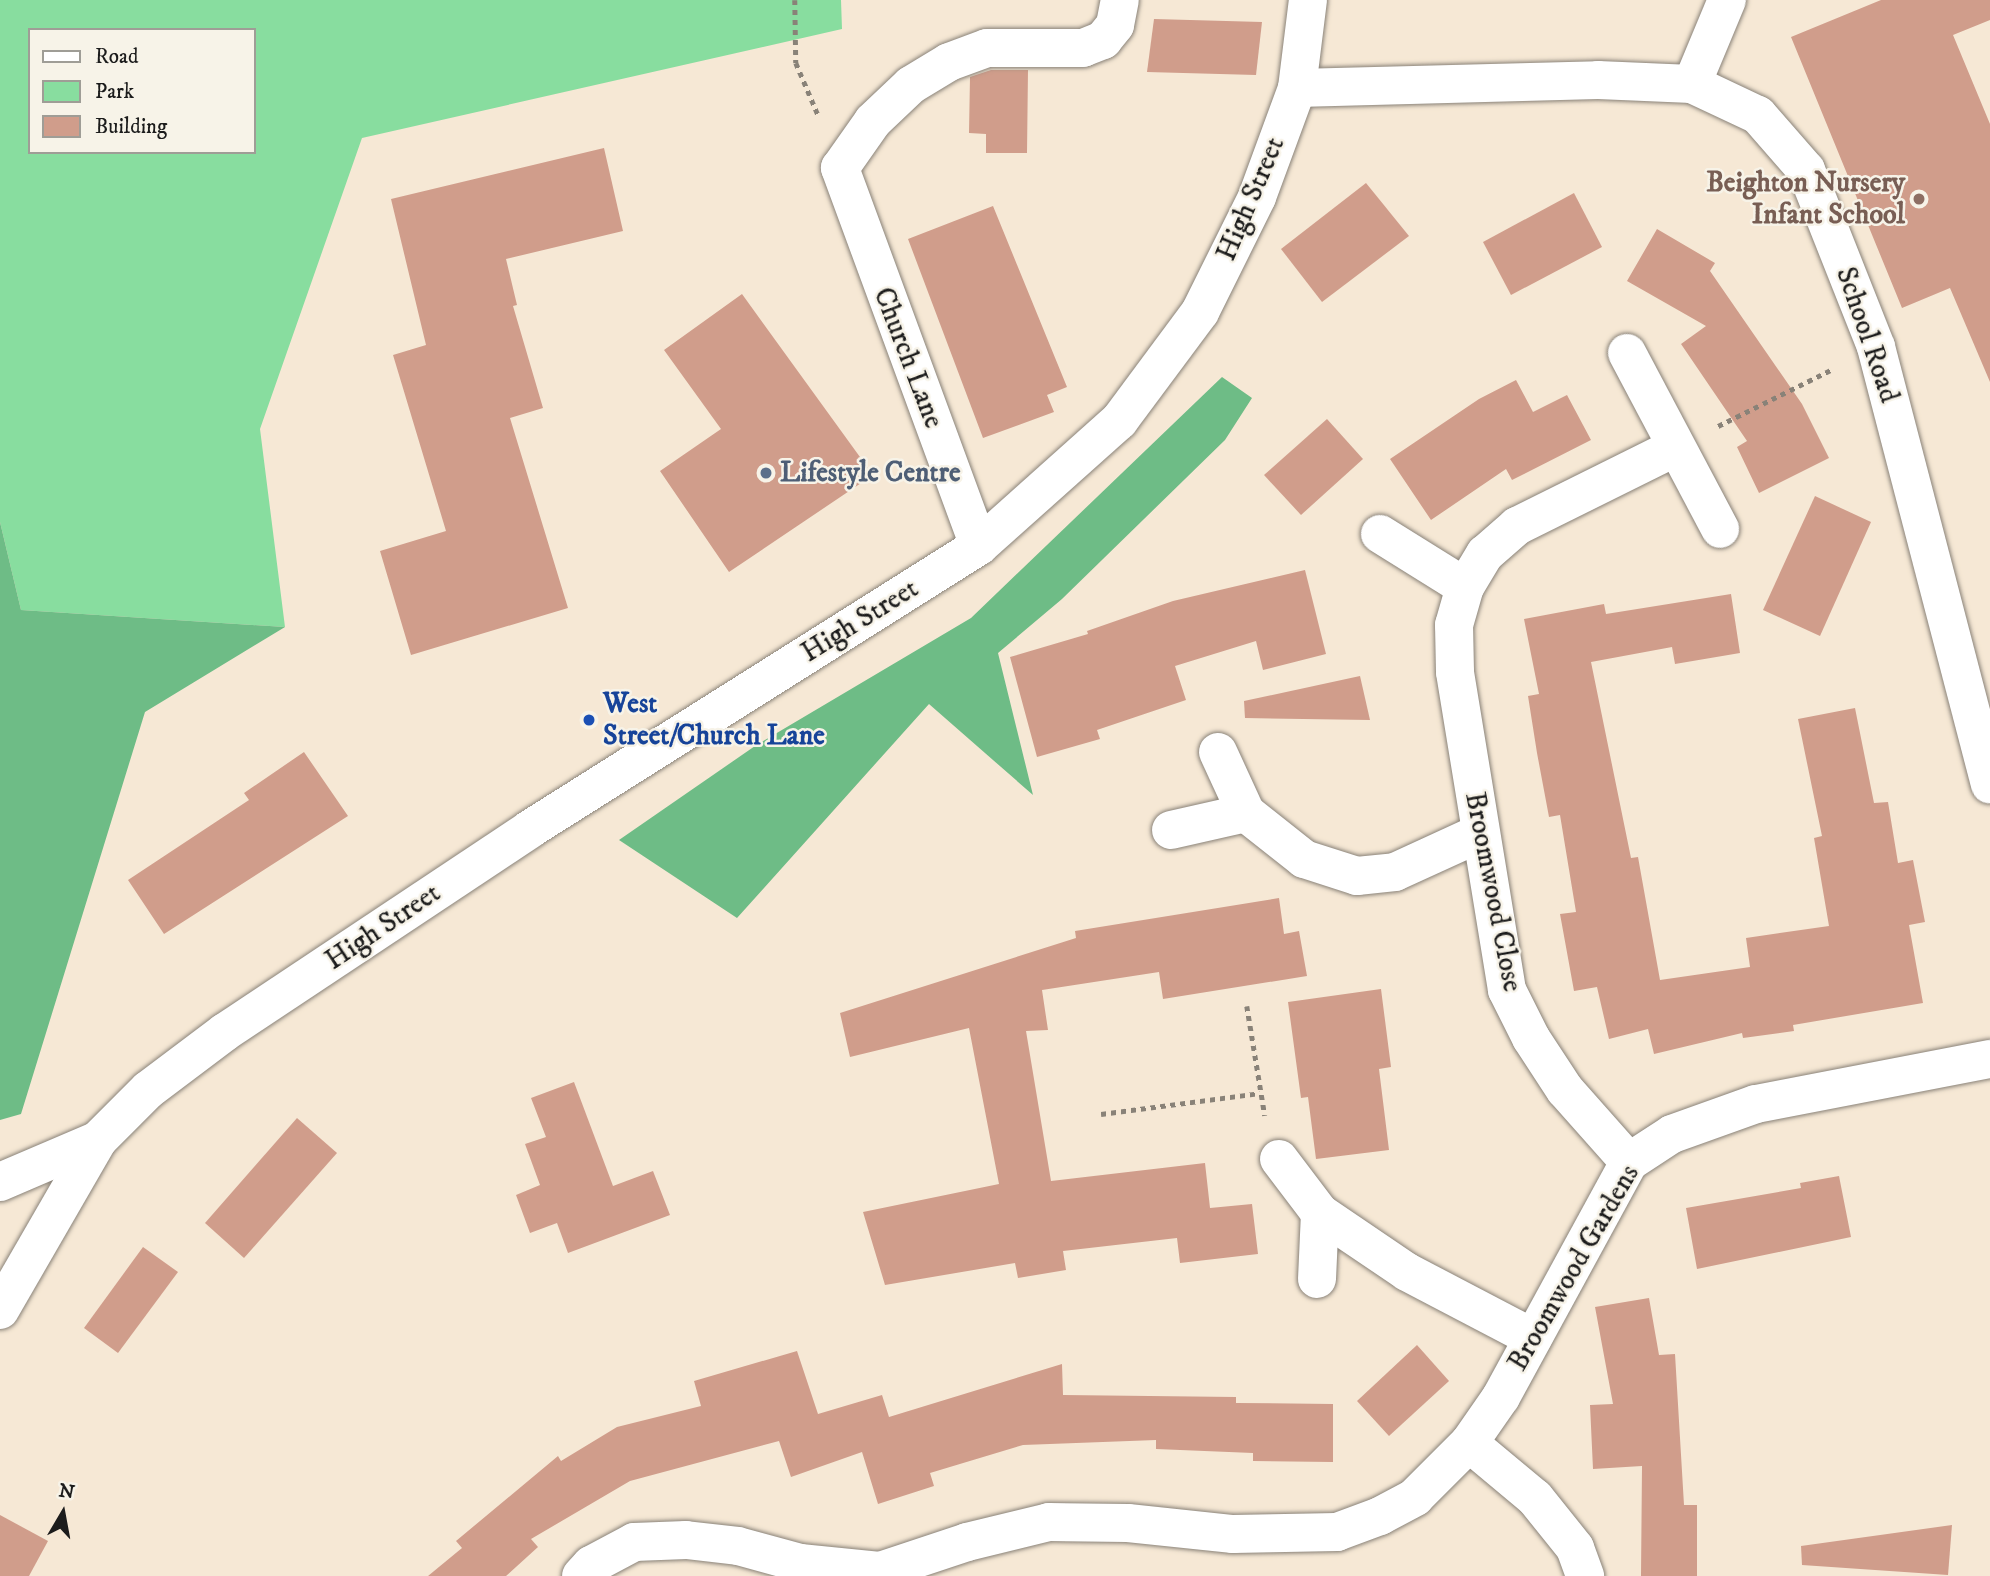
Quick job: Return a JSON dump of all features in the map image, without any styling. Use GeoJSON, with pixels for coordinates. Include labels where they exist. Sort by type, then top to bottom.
{"type":"FeatureCollection","features":[{"type":"Feature","properties":{"kind":"street"},"geometry":{"type":"LineString","coordinates":[[840,168],[873,121],[911,85],[948,62],[987,48],[1083,48],[1103,40],[1115,25],[1120,0]]}},
{"type":"Feature","properties":{"kind":"street","name":"High Street"},"geometry":{"type":"LineString","coordinates":[[98,1140],[148,1090],[225,1032],[530,830],[979,546],[1119,421],[1200,312],[1257,197],[1297,88],[1308,0]]}},
{"type":"Feature","properties":{"kind":"street"},"geometry":{"type":"LineString","coordinates":[[1692,84],[1727,0]]}},
{"type":"Feature","properties":{"kind":"street","name":"School Road"},"geometry":{"type":"LineString","coordinates":[[1297,88],[1598,80],[1692,84],[1758,115],[1806,170],[1876,347],[1984,737],[1990,784]]}},
{"type":"Feature","properties":{"kind":"street","name":"Church Lane"},"geometry":{"type":"LineString","coordinates":[[840,168],[979,546]]}},
{"type":"Feature","properties":{"kind":"street"},"geometry":{"type":"LineString","coordinates":[[1627,353],[1674,448],[1720,529]]}},
{"type":"Feature","properties":{"kind":"street","name":"Broomwood Close"},"geometry":{"type":"LineString","coordinates":[[1629,1162],[1565,1090],[1531,1038],[1507,990],[1455,673],[1454,625],[1465,587],[1485,554],[1517,526],[1674,448]]}},
{"type":"Feature","properties":{"kind":"street"},"geometry":{"type":"LineString","coordinates":[[1380,534],[1465,587]]}},
{"type":"Feature","properties":{"kind":"street"},"geometry":{"type":"LineString","coordinates":[[1218,752],[1246,813],[1304,859],[1357,876],[1395,872],[1480,833]]}},
{"type":"Feature","properties":{"kind":"street"},"geometry":{"type":"LineString","coordinates":[[1171,830],[1246,813]]}},
{"type":"Feature","properties":{"kind":"street","name":"Broomwood Gardens"},"geometry":{"type":"LineString","coordinates":[[581,1576],[591,1565],[634,1542],[686,1540],[738,1546],[800,1563],[880,1574],[967,1542],[1049,1522],[1128,1523],[1233,1534],[1337,1532],[1415,1497],[1469,1443],[1533,1338],[1629,1162],[1672,1134],[1756,1104],[1990,1059]]}},
{"type":"Feature","properties":{"kind":"street"},"geometry":{"type":"LineString","coordinates":[[0,1182],[98,1140]]}},
{"type":"Feature","properties":{"kind":"street"},"geometry":{"type":"LineString","coordinates":[[0,1310],[98,1140]]}},
{"type":"Feature","properties":{"kind":"street"},"geometry":{"type":"LineString","coordinates":[[1279,1159],[1320,1213],[1407,1272],[1533,1338]]}},
{"type":"Feature","properties":{"kind":"street"},"geometry":{"type":"LineString","coordinates":[[1317,1279],[1320,1213]]}},
{"type":"Feature","properties":{"kind":"street"},"geometry":{"type":"LineString","coordinates":[[1469,1443],[1535,1498],[1575,1548],[1586,1576]]}},
{"type":"Feature","properties":{"kind":"path"},"geometry":{"type":"LineString","coordinates":[[795,0],[796,62],[840,168]]}},
{"type":"Feature","properties":{"kind":"path"},"geometry":{"type":"LineString","coordinates":[[1674,448],[1876,347]]}},
{"type":"Feature","properties":{"kind":"path"},"geometry":{"type":"LineString","coordinates":[[1247,1006],[1260,1093],[1279,1159]]}},
{"type":"Feature","properties":{"kind":"path"},"geometry":{"type":"LineString","coordinates":[[1101,1114],[1260,1093]]}},
{"type":"Feature","properties":{"kind":"green space"},"geometry":{"type":"Polygon","coordinates":[[[0,0],[841,0],[842,29],[362,138],[260,429],[285,627],[21,610],[0,522],[0,0]]]}},
{"type":"Feature","properties":{"kind":"green space"},"geometry":{"type":"Polygon","coordinates":[[[1222,377],[1252,398],[1225,440],[1062,599],[998,653],[1033,795],[929,704],[737,918],[619,840],[755,746],[971,618],[1222,377]]]}},
{"type":"Feature","properties":{"kind":"green space"},"geometry":{"type":"Polygon","coordinates":[[[0,522],[21,610],[285,627],[145,712],[21,1114],[0,1120],[0,522]]]}},
{"type":"Feature","properties":{"kind":"building","name":"Beighton Nursery Infant School"},"geometry":{"type":"Polygon","coordinates":[[[1881,0],[1990,0],[1990,20],[1953,35],[1990,124],[1990,382],[1950,288],[1902,308],[1791,37],[1881,0]]]}},
{"type":"Feature","properties":{"kind":"building"},"geometry":{"type":"Polygon","coordinates":[[[1154,19],[1262,22],[1256,75],[1147,72],[1154,19]]]}},
{"type":"Feature","properties":{"kind":"building"},"geometry":{"type":"Polygon","coordinates":[[[991,70],[1028,70],[1027,153],[986,153],[986,134],[969,133],[970,77],[991,70]]]}},
{"type":"Feature","properties":{"kind":"building"},"geometry":{"type":"Polygon","coordinates":[[[604,148],[623,231],[506,259],[517,305],[513,306],[543,408],[510,418],[568,608],[411,655],[380,551],[446,531],[393,355],[426,345],[391,199],[604,148]]]}},
{"type":"Feature","properties":{"kind":"building"},"geometry":{"type":"Polygon","coordinates":[[[1366,183],[1409,236],[1322,302],[1281,249],[1366,183]]]}},
{"type":"Feature","properties":{"kind":"building"},"geometry":{"type":"Polygon","coordinates":[[[1574,193],[1602,247],[1511,295],[1483,242],[1574,193]]]}},
{"type":"Feature","properties":{"kind":"building"},"geometry":{"type":"Polygon","coordinates":[[[993,206],[1067,387],[1047,395],[1054,412],[983,438],[908,239],[993,206]]]}},
{"type":"Feature","properties":{"kind":"building"},"geometry":{"type":"Polygon","coordinates":[[[1657,229],[1715,263],[1710,271],[1802,404],[1829,458],[1759,493],[1737,447],[1747,441],[1681,344],[1706,326],[1627,281],[1657,229]]]}},
{"type":"Feature","properties":{"kind":"building","name":"Lifestyle Centre"},"geometry":{"type":"Polygon","coordinates":[[[742,294],[873,475],[729,572],[660,471],[721,429],[664,350],[742,294]]]}},
{"type":"Feature","properties":{"kind":"building"},"geometry":{"type":"Polygon","coordinates":[[[1516,380],[1533,412],[1567,395],[1591,440],[1512,480],[1506,469],[1431,520],[1390,459],[1479,399],[1516,380]]]}},
{"type":"Feature","properties":{"kind":"building"},"geometry":{"type":"Polygon","coordinates":[[[1327,419],[1363,459],[1301,515],[1264,475],[1327,419]]]}},
{"type":"Feature","properties":{"kind":"building"},"geometry":{"type":"Polygon","coordinates":[[[1815,496],[1871,522],[1820,636],[1763,610],[1815,496]]]}},
{"type":"Feature","properties":{"kind":"building"},"geometry":{"type":"Polygon","coordinates":[[[1305,570],[1326,654],[1263,670],[1256,641],[1175,666],[1186,700],[1097,730],[1100,739],[1037,757],[1010,657],[1088,634],[1087,631],[1173,601],[1305,570]]]}},
{"type":"Feature","properties":{"kind":"building"},"geometry":{"type":"Polygon","coordinates":[[[1731,594],[1740,653],[1675,664],[1672,647],[1591,662],[1631,858],[1638,857],[1660,980],[1750,967],[1746,938],[1829,926],[1814,838],[1822,836],[1798,719],[1855,708],[1874,803],[1888,802],[1898,863],[1913,860],[1925,922],[1909,925],[1923,1003],[1793,1025],[1794,1031],[1743,1038],[1742,1033],[1654,1054],[1648,1029],[1609,1039],[1597,987],[1574,991],[1560,914],[1576,912],[1560,815],[1549,817],[1537,753],[1528,696],[1539,694],[1524,619],[1604,604],[1606,614],[1731,594]]]}},
{"type":"Feature","properties":{"kind":"building"},"geometry":{"type":"Polygon","coordinates":[[[1360,676],[1370,720],[1245,718],[1244,701],[1360,676]]]}},
{"type":"Feature","properties":{"kind":"building"},"geometry":{"type":"Polygon","coordinates":[[[304,752],[348,816],[164,934],[128,880],[249,800],[244,793],[304,752]]]}},
{"type":"Feature","properties":{"kind":"building"},"geometry":{"type":"Polygon","coordinates":[[[1279,898],[1284,934],[1299,931],[1307,976],[1163,999],[1159,972],[1042,990],[1048,1030],[1026,1031],[1051,1181],[1205,1163],[1210,1208],[1252,1204],[1258,1254],[1180,1263],[1177,1238],[1063,1251],[1066,1270],[1018,1278],[1015,1263],[885,1285],[863,1212],[999,1184],[969,1028],[850,1057],[840,1013],[1076,938],[1075,931],[1279,898]]]}},
{"type":"Feature","properties":{"kind":"building"},"geometry":{"type":"Polygon","coordinates":[[[1381,989],[1391,1067],[1379,1069],[1389,1150],[1316,1159],[1308,1097],[1301,1098],[1288,1002],[1381,989]]]}},
{"type":"Feature","properties":{"kind":"building"},"geometry":{"type":"Polygon","coordinates":[[[574,1082],[613,1186],[653,1171],[670,1215],[568,1253],[557,1223],[530,1233],[516,1195],[540,1185],[525,1144],[546,1137],[531,1098],[574,1082]]]}},
{"type":"Feature","properties":{"kind":"building"},"geometry":{"type":"Polygon","coordinates":[[[297,1118],[337,1153],[244,1258],[205,1223],[297,1118]]]}},
{"type":"Feature","properties":{"kind":"building"},"geometry":{"type":"Polygon","coordinates":[[[1839,1176],[1851,1237],[1697,1269],[1686,1208],[1801,1188],[1800,1183],[1839,1176]]]}},
{"type":"Feature","properties":{"kind":"building"},"geometry":{"type":"Polygon","coordinates":[[[143,1247],[178,1272],[118,1353],[84,1328],[143,1247]]]}},
{"type":"Feature","properties":{"kind":"building"},"geometry":{"type":"Polygon","coordinates":[[[1649,1298],[1659,1355],[1675,1354],[1684,1505],[1697,1505],[1697,1576],[1641,1576],[1642,1466],[1593,1469],[1590,1405],[1613,1404],[1595,1307],[1649,1298]]]}},
{"type":"Feature","properties":{"kind":"building"},"geometry":{"type":"Polygon","coordinates":[[[1417,1345],[1449,1381],[1389,1436],[1357,1401],[1417,1345]]]}},
{"type":"Feature","properties":{"kind":"building"},"geometry":{"type":"Polygon","coordinates":[[[797,1351],[818,1414],[882,1395],[889,1417],[1062,1364],[1063,1395],[1236,1397],[1236,1403],[1333,1404],[1333,1462],[1253,1461],[1253,1453],[1156,1449],[1156,1440],[1023,1445],[930,1473],[934,1486],[878,1504],[862,1452],[791,1477],[779,1441],[630,1481],[531,1539],[538,1547],[506,1576],[428,1576],[462,1548],[456,1541],[558,1456],[561,1461],[617,1427],[701,1406],[694,1381],[797,1351]]]}},
{"type":"Feature","properties":{"kind":"building"},"geometry":{"type":"Polygon","coordinates":[[[0,1515],[48,1541],[29,1576],[0,1576],[0,1515]]]}},
{"type":"Feature","properties":{"kind":"building"},"geometry":{"type":"Polygon","coordinates":[[[1952,1525],[1948,1575],[1802,1565],[1801,1546],[1952,1525]]]}},
{"type":"Feature","properties":{"kind":"place","name":"Beighton Nursery Infant School"},"geometry":{"type":"Point","coordinates":[1919,199]}},
{"type":"Feature","properties":{"kind":"place","name":"Lifestyle Centre"},"geometry":{"type":"Point","coordinates":[766,473]}},
{"type":"Feature","properties":{"kind":"place","name":"West Street/Church Lane"},"geometry":{"type":"Point","coordinates":[589,720]}}]}
